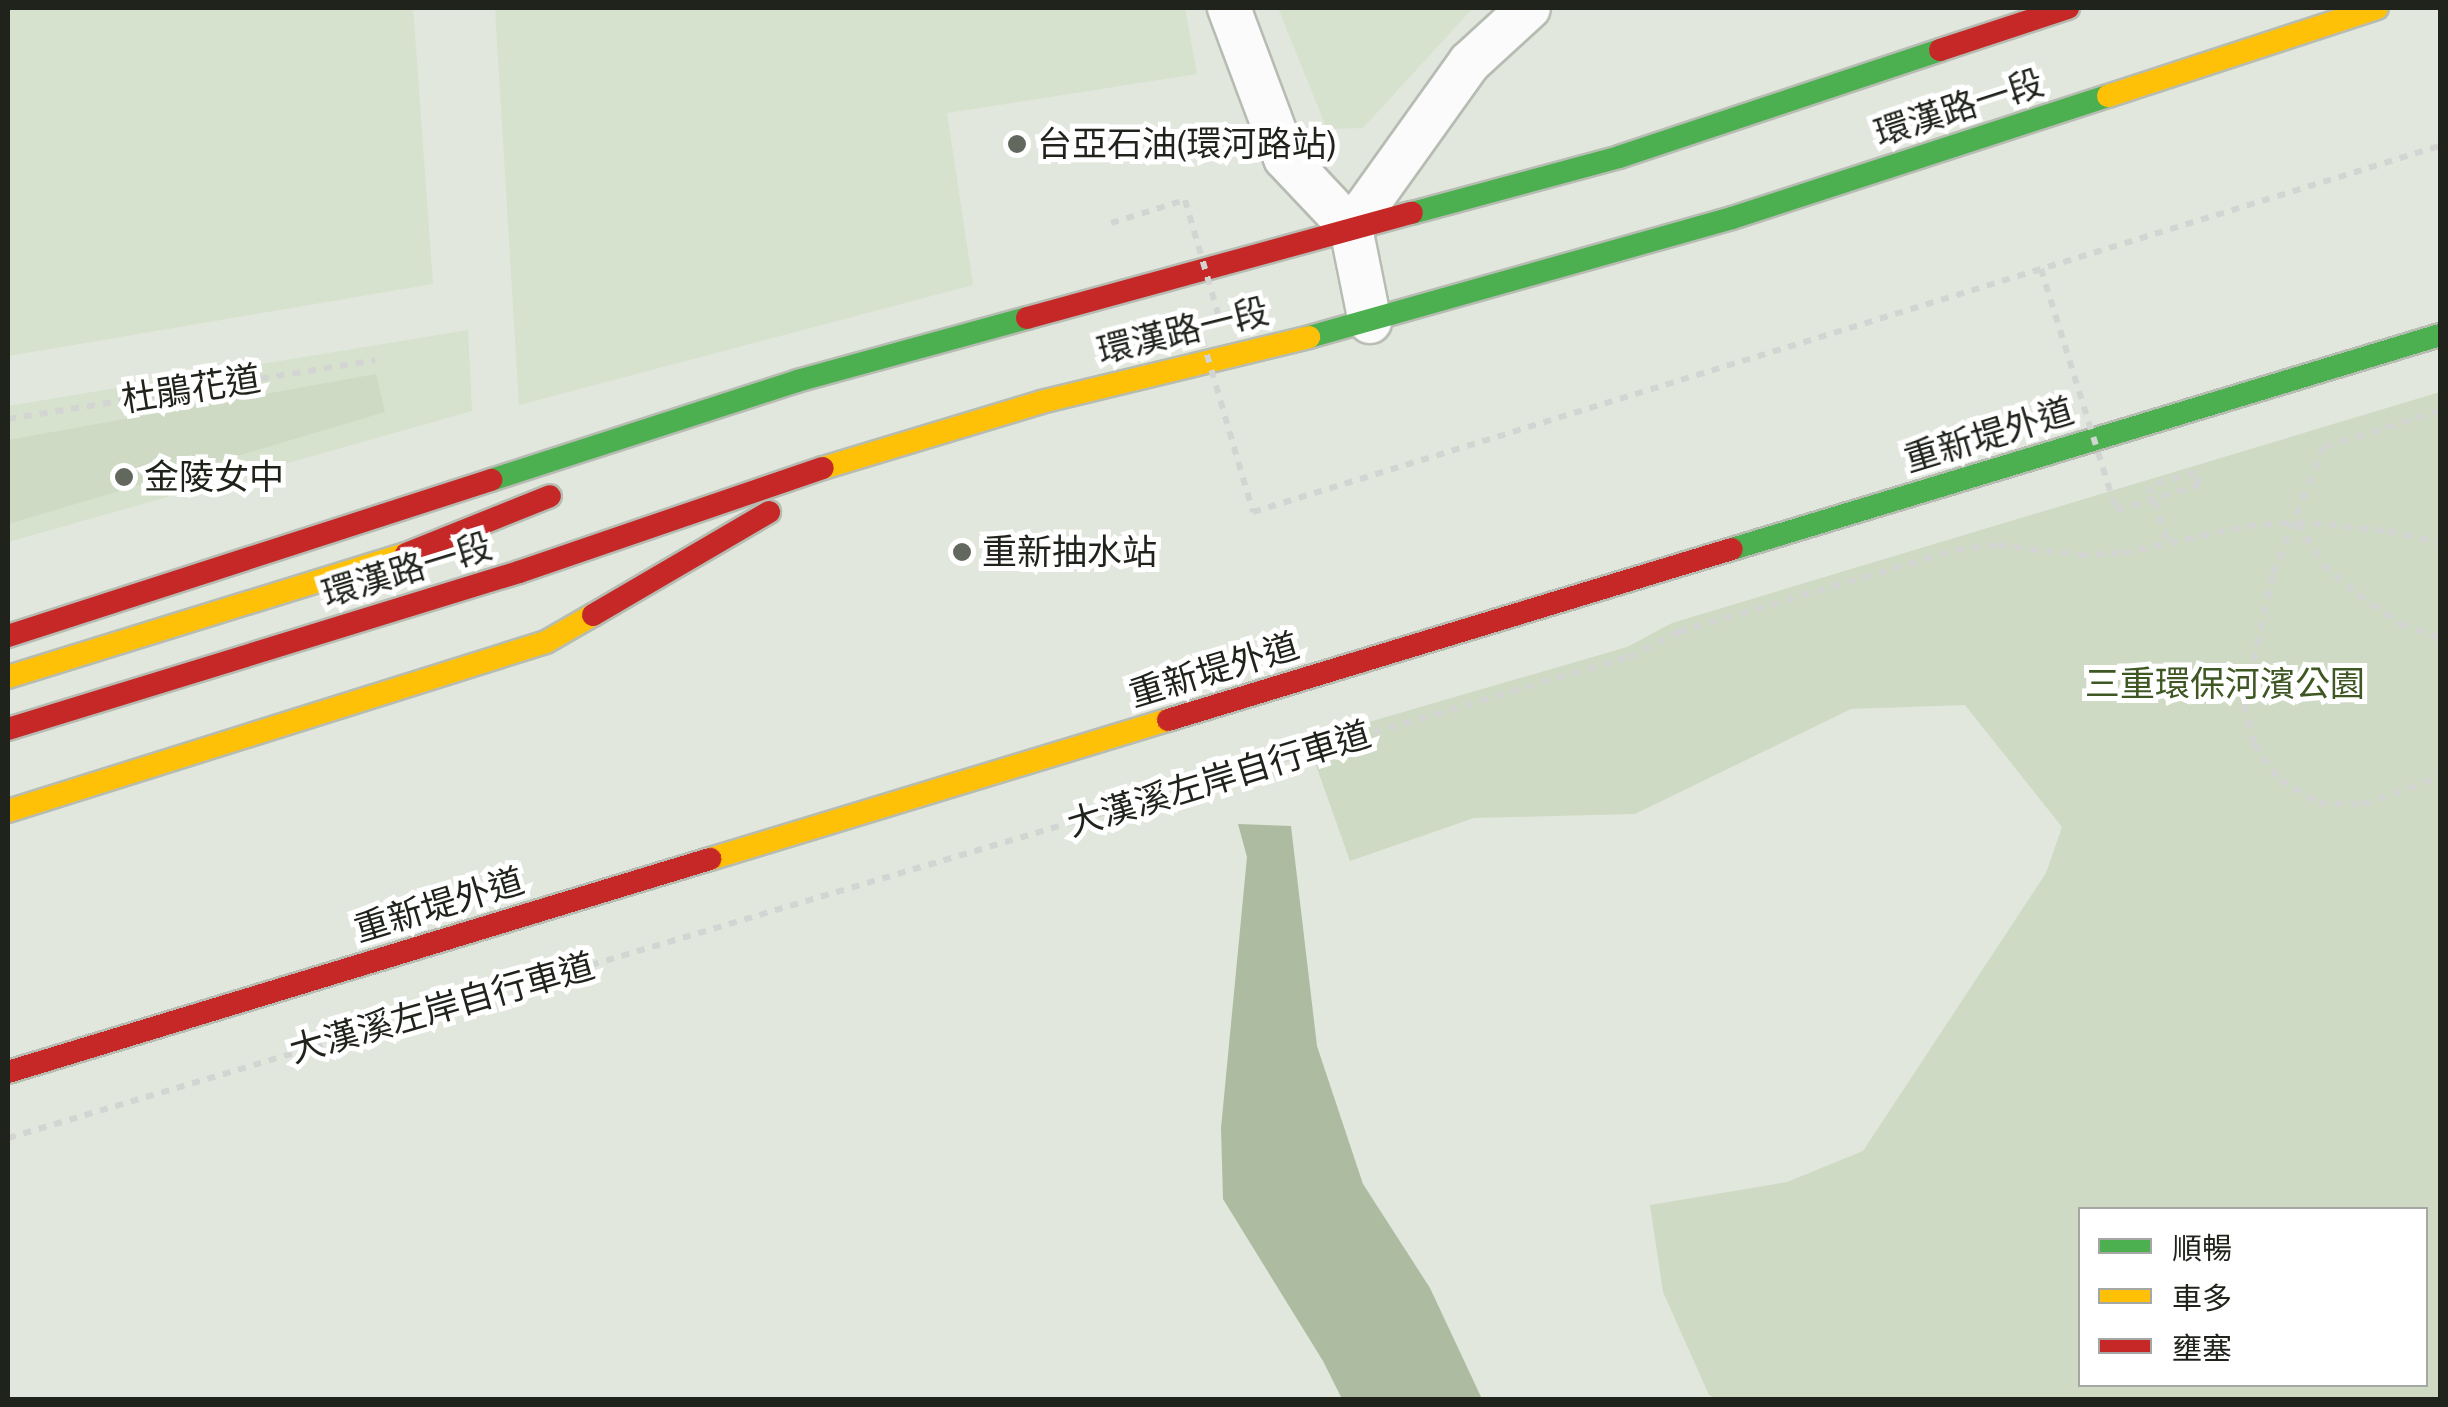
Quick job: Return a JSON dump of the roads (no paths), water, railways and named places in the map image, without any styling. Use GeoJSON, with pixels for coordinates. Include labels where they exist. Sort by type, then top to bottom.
{"type":"FeatureCollection","features":[{"type":"Feature","properties":{"kind":"street"},"geometry":{"type":"LineString","coordinates":[[1229,8],[1285,158],[1351,228],[1370,322]]}},
{"type":"Feature","properties":{"kind":"street"},"geometry":{"type":"LineString","coordinates":[[1351,228],[1470,62],[1529,8]]}},
{"type":"Feature","properties":{"kind":"street","name":"環漢路一段"},"geometry":{"type":"LineString","coordinates":[[8,636],[797,381],[1619,158],[2068,8]]}},
{"type":"Feature","properties":{"kind":"street","name":"環漢路一段"},"geometry":{"type":"LineString","coordinates":[[8,729],[519,572],[874,450],[1042,402],[1370,322],[1732,218],[2377,8]]}},
{"type":"Feature","properties":{"kind":"street","name":"重新堤外道"},"geometry":{"type":"LineString","coordinates":[[8,1072],[2440,335]]}},
{"type":"Feature","properties":{"kind":"street"},"geometry":{"type":"LineString","coordinates":[[697,439],[797,381]]}},
{"type":"Feature","properties":{"kind":"street"},"geometry":{"type":"LineString","coordinates":[[8,810],[546,642],[874,450]]}},
{"type":"Feature","properties":{"kind":"street"},"geometry":{"type":"LineString","coordinates":[[8,677],[397,558],[569,488]]}},
{"type":"Feature","properties":{"kind":"place","name":"台亞石油(環河路站)"},"geometry":{"type":"Point","coordinates":[1017,144]}},
{"type":"Feature","properties":{"kind":"place","name":"金陵女中"},"geometry":{"type":"Point","coordinates":[124,477]}},
{"type":"Feature","properties":{"kind":"place","name":"重新抽水站"},"geometry":{"type":"Point","coordinates":[962,552]}},
{"type":"Feature","properties":{"kind":"park label","name":"三重環保河濱公園"},"geometry":{"type":"Point","coordinates":[2225,684]}}]}
